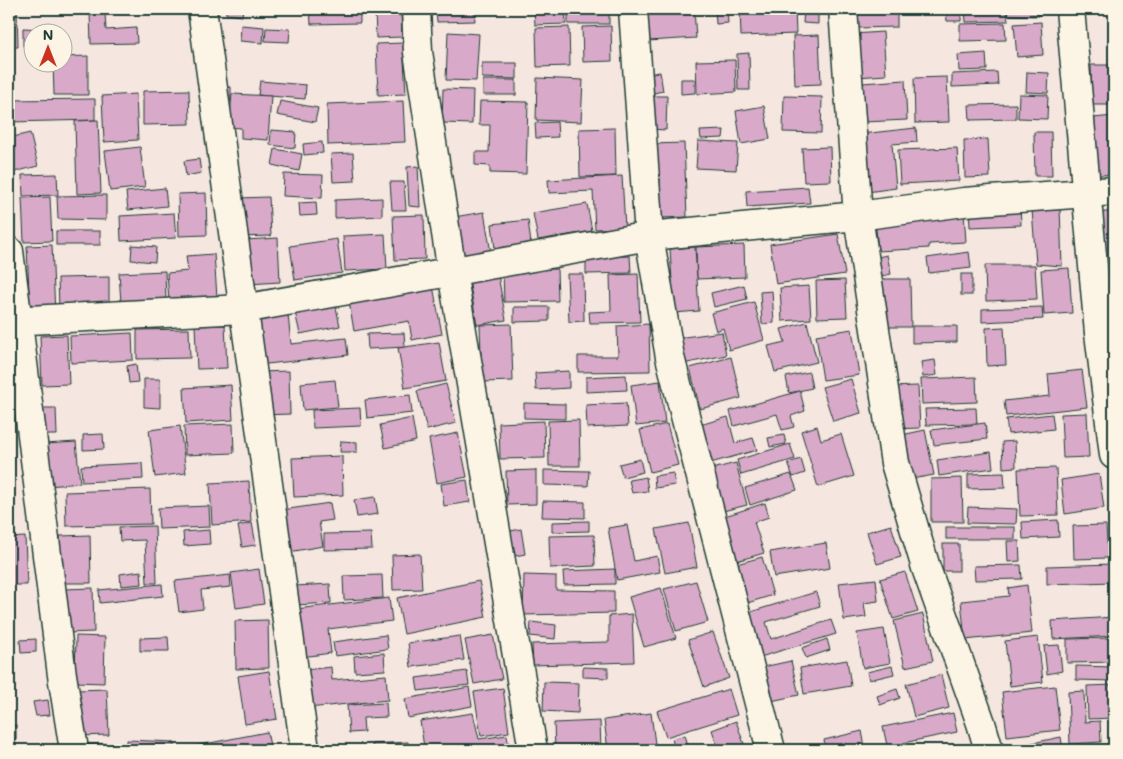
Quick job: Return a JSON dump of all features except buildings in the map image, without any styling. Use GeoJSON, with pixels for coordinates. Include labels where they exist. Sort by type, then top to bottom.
{"type":"FeatureCollection","features":[{"type":"Feature","properties":{"kind":"street"},"geometry":{"type":"LineString","coordinates":[[202,9],[305,750]]}},
{"type":"Feature","properties":{"kind":"street"},"geometry":{"type":"LineString","coordinates":[[416,9],[418,52],[452,272],[533,750]]}},
{"type":"Feature","properties":{"kind":"street"},"geometry":{"type":"LineString","coordinates":[[633,9],[649,236],[670,357],[772,750]]}},
{"type":"Feature","properties":{"kind":"street"},"geometry":{"type":"LineString","coordinates":[[843,9],[858,216],[894,463],[926,568],[981,722],[989,750]]}},
{"type":"Feature","properties":{"kind":"street"},"geometry":{"type":"LineString","coordinates":[[1070,9],[1099,333],[1114,455]]}},
{"type":"Feature","properties":{"kind":"street"},"geometry":{"type":"LineString","coordinates":[[13,321],[243,309],[649,236],[858,216],[964,202],[1114,191]]}},
{"type":"Feature","properties":{"kind":"street"},"geometry":{"type":"LineString","coordinates":[[9,251],[13,321],[74,750]]}}]}
